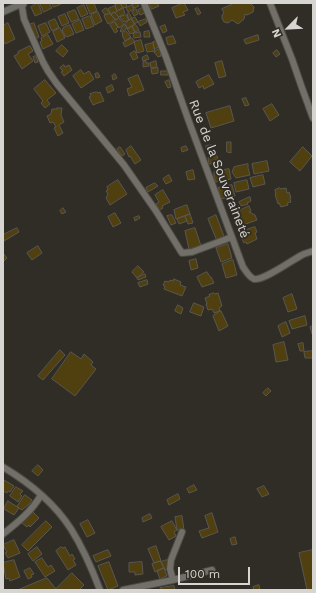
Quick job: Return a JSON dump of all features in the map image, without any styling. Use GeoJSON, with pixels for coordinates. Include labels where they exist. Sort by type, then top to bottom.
{"type":"FeatureCollection","features":[{"type":"Feature","properties":{"kind":"street"},"geometry":{"type":"LineString","coordinates":[[3,12],[23,3]]}},
{"type":"Feature","properties":{"kind":"street"},"geometry":{"type":"LineString","coordinates":[[23,3],[22,7],[24,19],[48,71],[61,89],[124,165],[156,211],[180,250],[182,252],[192,252],[232,237]]}},
{"type":"Feature","properties":{"kind":"street","name":"Rue de la Souveraineté"},"geometry":{"type":"LineString","coordinates":[[144,3],[166,57],[243,267],[249,275],[258,279],[313,251]]}},
{"type":"Feature","properties":{"kind":"street"},"geometry":{"type":"LineString","coordinates":[[270,3],[313,118]]}},
{"type":"Feature","properties":{"kind":"street"},"geometry":{"type":"LineString","coordinates":[[3,475],[5,468],[41,495],[63,518],[89,564],[100,590]]}},
{"type":"Feature","properties":{"kind":"street"},"geometry":{"type":"LineString","coordinates":[[3,534],[25,515],[41,495]]}},
{"type":"Feature","properties":{"kind":"street"},"geometry":{"type":"LineString","coordinates":[[173,580],[170,569],[171,560],[182,532]]}},
{"type":"Feature","properties":{"kind":"street"},"geometry":{"type":"LineString","coordinates":[[124,590],[212,570]]}},
{"type":"Feature","properties":{"kind":"street"},"geometry":{"type":"LineString","coordinates":[[96,581],[96,590]]}},
{"type":"Feature","properties":{"kind":"building"},"geometry":{"type":"Polygon","coordinates":[[[38,3],[42,13],[35,16],[31,7],[38,3]]]}},
{"type":"Feature","properties":{"kind":"building"},"geometry":{"type":"Polygon","coordinates":[[[40,3],[49,3],[52,8],[44,12],[40,3]]]}},
{"type":"Feature","properties":{"kind":"building"},"geometry":{"type":"Polygon","coordinates":[[[52,3],[61,3],[61,4],[54,7],[52,3]]]}},
{"type":"Feature","properties":{"kind":"building"},"geometry":{"type":"Polygon","coordinates":[[[94,3],[97,11],[90,14],[86,4],[94,3]]]}},
{"type":"Feature","properties":{"kind":"building"},"geometry":{"type":"Polygon","coordinates":[[[120,3],[123,8],[117,11],[115,5],[120,3]]]}},
{"type":"Feature","properties":{"kind":"building"},"geometry":{"type":"Polygon","coordinates":[[[121,3],[126,3],[127,7],[123,8],[121,3]]]}},
{"type":"Feature","properties":{"kind":"building"},"geometry":{"type":"Polygon","coordinates":[[[136,3],[139,6],[134,8],[132,5],[136,3]]]}},
{"type":"Feature","properties":{"kind":"building"},"geometry":{"type":"Polygon","coordinates":[[[149,3],[157,3],[159,6],[152,9],[149,3]]]}},
{"type":"Feature","properties":{"kind":"building"},"geometry":{"type":"Polygon","coordinates":[[[184,3],[188,10],[183,12],[185,15],[176,18],[172,8],[184,3]]]}},
{"type":"Feature","properties":{"kind":"building"},"geometry":{"type":"Polygon","coordinates":[[[235,3],[250,3],[254,7],[253,12],[247,15],[245,14],[244,19],[238,24],[232,20],[228,23],[224,22],[222,15],[224,13],[222,9],[235,3]]]}},
{"type":"Feature","properties":{"kind":"building"},"geometry":{"type":"Polygon","coordinates":[[[84,5],[88,14],[81,17],[77,8],[84,5]]]}},
{"type":"Feature","properties":{"kind":"building"},"geometry":{"type":"Polygon","coordinates":[[[132,5],[134,9],[128,12],[126,8],[132,5]]]}},
{"type":"Feature","properties":{"kind":"building"},"geometry":{"type":"Polygon","coordinates":[[[115,6],[117,11],[111,15],[108,9],[115,6]]]}},
{"type":"Feature","properties":{"kind":"building"},"geometry":{"type":"Polygon","coordinates":[[[106,8],[110,13],[105,15],[102,11],[106,8]]]}},
{"type":"Feature","properties":{"kind":"building"},"geometry":{"type":"Polygon","coordinates":[[[123,8],[125,13],[119,17],[115,13],[123,8]]]}},
{"type":"Feature","properties":{"kind":"building"},"geometry":{"type":"Polygon","coordinates":[[[142,8],[145,13],[140,15],[138,10],[142,8]]]}},
{"type":"Feature","properties":{"kind":"building"},"geometry":{"type":"Polygon","coordinates":[[[198,8],[201,13],[198,15],[195,9],[198,8]]]}},
{"type":"Feature","properties":{"kind":"building"},"geometry":{"type":"Polygon","coordinates":[[[136,9],[138,14],[134,16],[132,12],[136,9]]]}},
{"type":"Feature","properties":{"kind":"building"},"geometry":{"type":"Polygon","coordinates":[[[75,10],[79,19],[71,22],[67,13],[75,10]]]}},
{"type":"Feature","properties":{"kind":"building"},"geometry":{"type":"Polygon","coordinates":[[[98,12],[102,21],[95,25],[91,15],[98,12]]]}},
{"type":"Feature","properties":{"kind":"building"},"geometry":{"type":"Polygon","coordinates":[[[114,12],[119,17],[116,20],[111,15],[114,12]]]}},
{"type":"Feature","properties":{"kind":"building"},"geometry":{"type":"Polygon","coordinates":[[[110,13],[115,20],[108,24],[104,16],[110,13]]]}},
{"type":"Feature","properties":{"kind":"building"},"geometry":{"type":"Polygon","coordinates":[[[129,13],[132,18],[129,20],[127,14],[129,13]]]}},
{"type":"Feature","properties":{"kind":"building"},"geometry":{"type":"Polygon","coordinates":[[[65,14],[69,23],[62,26],[58,17],[65,14]]]}},
{"type":"Feature","properties":{"kind":"building"},"geometry":{"type":"Polygon","coordinates":[[[126,15],[129,20],[124,22],[120,17],[126,15]]]}},
{"type":"Feature","properties":{"kind":"building"},"geometry":{"type":"Polygon","coordinates":[[[90,16],[94,26],[86,29],[82,19],[90,16]]]}},
{"type":"Feature","properties":{"kind":"building"},"geometry":{"type":"Polygon","coordinates":[[[135,17],[138,22],[134,24],[132,19],[135,17]]]}},
{"type":"Feature","properties":{"kind":"building"},"geometry":{"type":"Polygon","coordinates":[[[119,18],[124,24],[119,28],[115,22],[119,18]]]}},
{"type":"Feature","properties":{"kind":"building"},"geometry":{"type":"Polygon","coordinates":[[[55,19],[59,27],[52,31],[48,22],[55,19]]]}},
{"type":"Feature","properties":{"kind":"building"},"geometry":{"type":"Polygon","coordinates":[[[131,19],[135,24],[128,29],[125,24],[131,19]]]}},
{"type":"Feature","properties":{"kind":"building"},"geometry":{"type":"Polygon","coordinates":[[[146,19],[147,22],[140,26],[138,22],[146,19]]]}},
{"type":"Feature","properties":{"kind":"building"},"geometry":{"type":"Polygon","coordinates":[[[80,20],[84,30],[76,33],[72,24],[80,20]]]}},
{"type":"Feature","properties":{"kind":"building"},"geometry":{"type":"Polygon","coordinates":[[[114,22],[118,27],[116,29],[118,31],[115,33],[110,25],[114,22]]]}},
{"type":"Feature","properties":{"kind":"building"},"geometry":{"type":"Polygon","coordinates":[[[8,23],[15,39],[5,44],[3,40],[3,26],[8,23]]]}},
{"type":"Feature","properties":{"kind":"building"},"geometry":{"type":"Polygon","coordinates":[[[34,23],[39,37],[35,39],[29,25],[34,23]]]}},
{"type":"Feature","properties":{"kind":"building"},"geometry":{"type":"Polygon","coordinates":[[[46,23],[50,32],[42,36],[38,26],[46,23]]]}},
{"type":"Feature","properties":{"kind":"building"},"geometry":{"type":"Polygon","coordinates":[[[70,25],[74,34],[67,37],[62,30],[70,25]]]}},
{"type":"Feature","properties":{"kind":"building"},"geometry":{"type":"Polygon","coordinates":[[[125,25],[127,28],[121,32],[121,28],[125,25]]]}},
{"type":"Feature","properties":{"kind":"building"},"geometry":{"type":"Polygon","coordinates":[[[136,25],[139,30],[135,32],[132,26],[136,25]]]}},
{"type":"Feature","properties":{"kind":"building"},"geometry":{"type":"Polygon","coordinates":[[[165,25],[167,31],[163,33],[160,27],[165,25]]]}},
{"type":"Feature","properties":{"kind":"building"},"geometry":{"type":"Polygon","coordinates":[[[132,26],[135,32],[130,34],[127,29],[132,26]]]}},
{"type":"Feature","properties":{"kind":"building"},"geometry":{"type":"Polygon","coordinates":[[[60,28],[65,38],[57,42],[53,32],[60,28]]]}},
{"type":"Feature","properties":{"kind":"building"},"geometry":{"type":"Polygon","coordinates":[[[126,31],[131,37],[125,41],[122,33],[126,31]]]}},
{"type":"Feature","properties":{"kind":"building"},"geometry":{"type":"Polygon","coordinates":[[[149,31],[150,37],[144,37],[144,32],[149,31]]]}},
{"type":"Feature","properties":{"kind":"building"},"geometry":{"type":"Polygon","coordinates":[[[140,32],[141,37],[134,38],[133,34],[140,32]]]}},
{"type":"Feature","properties":{"kind":"building"},"geometry":{"type":"Polygon","coordinates":[[[48,35],[53,44],[43,49],[40,42],[42,41],[41,38],[48,35]]]}},
{"type":"Feature","properties":{"kind":"building"},"geometry":{"type":"Polygon","coordinates":[[[258,35],[259,40],[246,44],[244,40],[258,35]]]}},
{"type":"Feature","properties":{"kind":"building"},"geometry":{"type":"Polygon","coordinates":[[[173,36],[176,43],[168,45],[166,38],[173,36]]]}},
{"type":"Feature","properties":{"kind":"building"},"geometry":{"type":"Polygon","coordinates":[[[132,38],[135,42],[125,47],[123,43],[132,38]]]}},
{"type":"Feature","properties":{"kind":"building"},"geometry":{"type":"Polygon","coordinates":[[[141,40],[144,51],[137,53],[134,42],[141,40]]]}},
{"type":"Feature","properties":{"kind":"building"},"geometry":{"type":"Polygon","coordinates":[[[157,41],[159,47],[154,49],[153,42],[157,41]]]}},
{"type":"Feature","properties":{"kind":"building"},"geometry":{"type":"Polygon","coordinates":[[[153,43],[155,51],[147,52],[145,45],[153,43]]]}},
{"type":"Feature","properties":{"kind":"building"},"geometry":{"type":"Polygon","coordinates":[[[62,45],[68,51],[63,57],[56,51],[62,45]]]}},
{"type":"Feature","properties":{"kind":"building"},"geometry":{"type":"Polygon","coordinates":[[[30,46],[33,51],[28,54],[33,61],[22,69],[14,56],[18,54],[18,52],[30,46]]]}},
{"type":"Feature","properties":{"kind":"building"},"geometry":{"type":"Polygon","coordinates":[[[159,49],[162,53],[160,55],[161,56],[158,57],[154,52],[159,49]]]}},
{"type":"Feature","properties":{"kind":"building"},"geometry":{"type":"Polygon","coordinates":[[[277,50],[280,54],[276,57],[273,53],[277,50]]]}},
{"type":"Feature","properties":{"kind":"building"},"geometry":{"type":"Polygon","coordinates":[[[135,51],[138,58],[133,60],[130,54],[135,51]]]}},
{"type":"Feature","properties":{"kind":"building"},"geometry":{"type":"Polygon","coordinates":[[[147,55],[149,59],[143,61],[142,58],[147,55]]]}},
{"type":"Feature","properties":{"kind":"building"},"geometry":{"type":"Polygon","coordinates":[[[36,56],[38,62],[35,63],[33,57],[36,56]]]}},
{"type":"Feature","properties":{"kind":"building"},"geometry":{"type":"Polygon","coordinates":[[[146,61],[146,63],[149,63],[149,66],[143,67],[143,62],[146,61]]]}},
{"type":"Feature","properties":{"kind":"building"},"geometry":{"type":"Polygon","coordinates":[[[156,61],[157,67],[151,68],[150,63],[156,61]]]}},
{"type":"Feature","properties":{"kind":"building"},"geometry":{"type":"Polygon","coordinates":[[[222,61],[226,76],[219,78],[215,63],[222,61]]]}},
{"type":"Feature","properties":{"kind":"building"},"geometry":{"type":"Polygon","coordinates":[[[64,65],[65,67],[69,65],[72,70],[64,76],[61,72],[63,71],[60,68],[64,65]]]}},
{"type":"Feature","properties":{"kind":"building"},"geometry":{"type":"Polygon","coordinates":[[[158,68],[158,73],[152,74],[151,69],[158,68]]]}},
{"type":"Feature","properties":{"kind":"building"},"geometry":{"type":"Polygon","coordinates":[[[81,70],[84,74],[89,71],[94,79],[81,88],[73,76],[81,70]]]}},
{"type":"Feature","properties":{"kind":"building"},"geometry":{"type":"Polygon","coordinates":[[[161,71],[168,71],[168,75],[161,75],[161,71]]]}},
{"type":"Feature","properties":{"kind":"building"},"geometry":{"type":"Polygon","coordinates":[[[98,73],[100,77],[96,78],[95,74],[98,73]]]}},
{"type":"Feature","properties":{"kind":"building"},"geometry":{"type":"Polygon","coordinates":[[[115,74],[117,78],[113,80],[112,76],[115,74]]]}},
{"type":"Feature","properties":{"kind":"building"},"geometry":{"type":"Polygon","coordinates":[[[138,75],[144,90],[129,96],[127,89],[132,87],[128,79],[138,75]]]}},
{"type":"Feature","properties":{"kind":"building"},"geometry":{"type":"Polygon","coordinates":[[[209,75],[214,84],[204,89],[203,86],[199,88],[196,82],[209,75]]]}},
{"type":"Feature","properties":{"kind":"building"},"geometry":{"type":"Polygon","coordinates":[[[45,80],[56,93],[47,100],[50,104],[45,108],[41,103],[43,101],[34,89],[45,80]]]}},
{"type":"Feature","properties":{"kind":"building"},"geometry":{"type":"Polygon","coordinates":[[[169,80],[171,87],[168,88],[165,82],[169,80]]]}},
{"type":"Feature","properties":{"kind":"building"},"geometry":{"type":"Polygon","coordinates":[[[112,85],[114,90],[108,93],[106,88],[112,85]]]}},
{"type":"Feature","properties":{"kind":"building"},"geometry":{"type":"Polygon","coordinates":[[[100,92],[104,101],[93,105],[89,97],[91,96],[90,94],[100,92]]]}},
{"type":"Feature","properties":{"kind":"building"},"geometry":{"type":"Polygon","coordinates":[[[246,98],[249,105],[245,106],[242,99],[246,98]]]}},
{"type":"Feature","properties":{"kind":"building"},"geometry":{"type":"Polygon","coordinates":[[[272,104],[279,115],[270,121],[263,109],[272,104]]]}},
{"type":"Feature","properties":{"kind":"building"},"geometry":{"type":"Polygon","coordinates":[[[230,106],[234,121],[211,128],[206,113],[230,106]]]}},
{"type":"Feature","properties":{"kind":"building"},"geometry":{"type":"Polygon","coordinates":[[[62,108],[61,115],[64,122],[59,125],[63,133],[58,136],[54,128],[56,127],[53,122],[50,123],[47,116],[51,114],[52,109],[62,108]]]}},
{"type":"Feature","properties":{"kind":"building"},"geometry":{"type":"Polygon","coordinates":[[[227,142],[231,142],[231,153],[227,152],[227,142]]]}},
{"type":"Feature","properties":{"kind":"building"},"geometry":{"type":"Polygon","coordinates":[[[212,145],[212,149],[206,149],[206,146],[212,145]]]}},
{"type":"Feature","properties":{"kind":"building"},"geometry":{"type":"Polygon","coordinates":[[[131,146],[141,160],[135,164],[130,156],[129,157],[126,150],[131,146]]]}},
{"type":"Feature","properties":{"kind":"building"},"geometry":{"type":"Polygon","coordinates":[[[186,146],[188,150],[182,152],[181,148],[186,146]]]}},
{"type":"Feature","properties":{"kind":"building"},"geometry":{"type":"Polygon","coordinates":[[[120,147],[125,154],[122,156],[117,149],[120,147]]]}},
{"type":"Feature","properties":{"kind":"building"},"geometry":{"type":"Polygon","coordinates":[[[303,147],[312,156],[300,171],[290,162],[303,147]]]}},
{"type":"Feature","properties":{"kind":"building"},"geometry":{"type":"Polygon","coordinates":[[[217,156],[218,159],[215,160],[216,163],[209,164],[208,158],[217,156]]]}},
{"type":"Feature","properties":{"kind":"building"},"geometry":{"type":"Polygon","coordinates":[[[267,161],[269,171],[254,174],[252,164],[267,161]]]}},
{"type":"Feature","properties":{"kind":"building"},"geometry":{"type":"Polygon","coordinates":[[[248,164],[250,175],[236,178],[232,172],[234,167],[248,164]]]}},
{"type":"Feature","properties":{"kind":"building"},"geometry":{"type":"Polygon","coordinates":[[[229,169],[231,179],[216,182],[214,172],[229,169]]]}},
{"type":"Feature","properties":{"kind":"building"},"geometry":{"type":"Polygon","coordinates":[[[193,170],[195,179],[188,180],[186,172],[193,170]]]}},
{"type":"Feature","properties":{"kind":"building"},"geometry":{"type":"Polygon","coordinates":[[[169,175],[172,181],[166,184],[163,179],[169,175]]]}},
{"type":"Feature","properties":{"kind":"building"},"geometry":{"type":"Polygon","coordinates":[[[263,175],[265,184],[253,187],[250,178],[263,175]]]}},
{"type":"Feature","properties":{"kind":"building"},"geometry":{"type":"Polygon","coordinates":[[[118,180],[127,194],[110,205],[106,198],[108,194],[106,191],[108,190],[107,187],[118,180]]]}},
{"type":"Feature","properties":{"kind":"building"},"geometry":{"type":"Polygon","coordinates":[[[247,180],[249,189],[236,192],[234,183],[247,180]]]}},
{"type":"Feature","properties":{"kind":"building"},"geometry":{"type":"Polygon","coordinates":[[[155,183],[158,186],[148,192],[146,188],[155,183]]]}},
{"type":"Feature","properties":{"kind":"building"},"geometry":{"type":"Polygon","coordinates":[[[232,185],[235,196],[221,199],[218,188],[232,185]]]}},
{"type":"Feature","properties":{"kind":"building"},"geometry":{"type":"Polygon","coordinates":[[[286,188],[287,193],[289,192],[291,198],[291,202],[287,203],[288,205],[281,207],[279,203],[278,204],[275,194],[275,190],[286,188]]]}},
{"type":"Feature","properties":{"kind":"building"},"geometry":{"type":"Polygon","coordinates":[[[163,190],[170,202],[162,206],[163,208],[159,210],[156,204],[159,202],[155,195],[163,190]]]}},
{"type":"Feature","properties":{"kind":"building"},"geometry":{"type":"Polygon","coordinates":[[[250,197],[251,201],[247,203],[248,204],[241,206],[239,202],[250,197]]]}},
{"type":"Feature","properties":{"kind":"building"},"geometry":{"type":"Polygon","coordinates":[[[187,205],[190,214],[176,219],[174,210],[187,205]]]}},
{"type":"Feature","properties":{"kind":"building"},"geometry":{"type":"Polygon","coordinates":[[[249,206],[251,211],[249,212],[255,215],[257,220],[243,225],[239,216],[239,211],[249,206]]]}},
{"type":"Feature","properties":{"kind":"building"},"geometry":{"type":"Polygon","coordinates":[[[63,208],[66,212],[62,214],[60,211],[63,208]]]}},
{"type":"Feature","properties":{"kind":"building"},"geometry":{"type":"Polygon","coordinates":[[[115,213],[121,223],[113,227],[108,217],[115,213]]]}},
{"type":"Feature","properties":{"kind":"building"},"geometry":{"type":"Polygon","coordinates":[[[190,214],[193,223],[188,224],[185,216],[190,214]]]}},
{"type":"Feature","properties":{"kind":"building"},"geometry":{"type":"Polygon","coordinates":[[[172,215],[176,223],[171,225],[167,216],[172,215]]]}},
{"type":"Feature","properties":{"kind":"building"},"geometry":{"type":"Polygon","coordinates":[[[216,215],[225,239],[217,241],[208,219],[216,215]]]}},
{"type":"Feature","properties":{"kind":"building"},"geometry":{"type":"Polygon","coordinates":[[[139,216],[140,218],[135,221],[134,218],[139,216]]]}},
{"type":"Feature","properties":{"kind":"building"},"geometry":{"type":"Polygon","coordinates":[[[185,216],[187,221],[179,224],[177,219],[185,216]]]}},
{"type":"Feature","properties":{"kind":"building"},"geometry":{"type":"Polygon","coordinates":[[[255,227],[257,239],[247,244],[246,242],[244,243],[240,232],[255,227]]]}},
{"type":"Feature","properties":{"kind":"building"},"geometry":{"type":"Polygon","coordinates":[[[17,228],[19,232],[4,241],[3,235],[17,228]]]}},
{"type":"Feature","properties":{"kind":"building"},"geometry":{"type":"Polygon","coordinates":[[[195,228],[201,246],[189,249],[185,231],[195,228]]]}},
{"type":"Feature","properties":{"kind":"building"},"geometry":{"type":"Polygon","coordinates":[[[228,244],[232,258],[221,262],[216,248],[228,244]]]}},
{"type":"Feature","properties":{"kind":"building"},"geometry":{"type":"Polygon","coordinates":[[[38,246],[42,253],[32,260],[27,253],[38,246]]]}},
{"type":"Feature","properties":{"kind":"building"},"geometry":{"type":"Polygon","coordinates":[[[3,253],[7,258],[3,262],[3,253]]]}},
{"type":"Feature","properties":{"kind":"building"},"geometry":{"type":"Polygon","coordinates":[[[196,259],[198,268],[191,270],[189,261],[196,259]]]}},
{"type":"Feature","properties":{"kind":"building"},"geometry":{"type":"Polygon","coordinates":[[[233,260],[237,275],[226,278],[222,264],[233,260]]]}},
{"type":"Feature","properties":{"kind":"building"},"geometry":{"type":"Polygon","coordinates":[[[138,266],[144,272],[137,278],[132,272],[138,266]]]}},
{"type":"Feature","properties":{"kind":"building"},"geometry":{"type":"Polygon","coordinates":[[[207,272],[214,283],[202,287],[197,277],[207,272]]]}},
{"type":"Feature","properties":{"kind":"building"},"geometry":{"type":"Polygon","coordinates":[[[145,274],[146,277],[138,280],[137,278],[145,274]]]}},
{"type":"Feature","properties":{"kind":"building"},"geometry":{"type":"Polygon","coordinates":[[[174,279],[181,282],[180,285],[186,287],[182,296],[164,289],[165,286],[163,285],[165,281],[169,282],[170,280],[173,281],[174,279]]]}},
{"type":"Feature","properties":{"kind":"building"},"geometry":{"type":"Polygon","coordinates":[[[147,280],[148,284],[140,287],[138,283],[147,280]]]}},
{"type":"Feature","properties":{"kind":"building"},"geometry":{"type":"Polygon","coordinates":[[[214,293],[218,293],[222,306],[219,308],[220,311],[214,313],[212,309],[208,310],[205,298],[214,293]]]}},
{"type":"Feature","properties":{"kind":"building"},"geometry":{"type":"Polygon","coordinates":[[[292,294],[297,309],[288,312],[283,298],[292,294]]]}},
{"type":"Feature","properties":{"kind":"building"},"geometry":{"type":"Polygon","coordinates":[[[194,303],[204,307],[201,316],[190,312],[194,303]]]}},
{"type":"Feature","properties":{"kind":"building"},"geometry":{"type":"Polygon","coordinates":[[[178,305],[183,308],[181,314],[175,311],[178,305]]]}},
{"type":"Feature","properties":{"kind":"building"},"geometry":{"type":"Polygon","coordinates":[[[221,311],[228,326],[219,331],[213,316],[221,311]]]}},
{"type":"Feature","properties":{"kind":"building"},"geometry":{"type":"Polygon","coordinates":[[[305,316],[307,325],[292,329],[289,321],[305,316]]]}},
{"type":"Feature","properties":{"kind":"building"},"geometry":{"type":"Polygon","coordinates":[[[286,322],[290,333],[282,337],[278,326],[286,322]]]}},
{"type":"Feature","properties":{"kind":"building"},"geometry":{"type":"Polygon","coordinates":[[[313,326],[313,334],[312,334],[310,327],[313,326]]]}},
{"type":"Feature","properties":{"kind":"building"},"geometry":{"type":"Polygon","coordinates":[[[284,342],[288,360],[276,362],[273,345],[284,342]]]}},
{"type":"Feature","properties":{"kind":"building"},"geometry":{"type":"Polygon","coordinates":[[[303,343],[304,351],[300,351],[298,344],[303,343]]]}},
{"type":"Feature","properties":{"kind":"building"},"geometry":{"type":"Polygon","coordinates":[[[60,350],[65,355],[43,380],[38,376],[60,350]]]}},
{"type":"Feature","properties":{"kind":"building"},"geometry":{"type":"Polygon","coordinates":[[[313,351],[313,358],[305,358],[304,352],[313,351]]]}},
{"type":"Feature","properties":{"kind":"building"},"geometry":{"type":"Polygon","coordinates":[[[71,352],[81,359],[84,354],[93,362],[91,365],[96,369],[75,396],[52,379],[71,352]]]}},
{"type":"Feature","properties":{"kind":"building"},"geometry":{"type":"Polygon","coordinates":[[[268,388],[271,391],[266,396],[263,393],[268,388]]]}},
{"type":"Feature","properties":{"kind":"building"},"geometry":{"type":"Polygon","coordinates":[[[38,465],[43,470],[38,476],[32,471],[38,465]]]}},
{"type":"Feature","properties":{"kind":"building"},"geometry":{"type":"Polygon","coordinates":[[[4,480],[14,486],[10,492],[8,491],[7,493],[3,491],[4,480]]]}},
{"type":"Feature","properties":{"kind":"building"},"geometry":{"type":"Polygon","coordinates":[[[194,485],[197,490],[189,493],[187,489],[194,485]]]}},
{"type":"Feature","properties":{"kind":"building"},"geometry":{"type":"Polygon","coordinates":[[[264,486],[269,494],[262,497],[257,489],[264,486]]]}},
{"type":"Feature","properties":{"kind":"building"},"geometry":{"type":"Polygon","coordinates":[[[16,487],[23,491],[20,494],[22,496],[18,502],[10,496],[16,487]]]}},
{"type":"Feature","properties":{"kind":"building"},"geometry":{"type":"Polygon","coordinates":[[[178,494],[180,499],[169,505],[167,500],[178,494]]]}},
{"type":"Feature","properties":{"kind":"building"},"geometry":{"type":"Polygon","coordinates":[[[25,495],[32,500],[22,510],[17,507],[25,495]]]}},
{"type":"Feature","properties":{"kind":"building"},"geometry":{"type":"Polygon","coordinates":[[[8,501],[19,508],[14,515],[4,509],[8,501]]]}},
{"type":"Feature","properties":{"kind":"building"},"geometry":{"type":"Polygon","coordinates":[[[33,512],[39,518],[30,527],[29,525],[27,527],[22,523],[33,512]]]}},
{"type":"Feature","properties":{"kind":"building"},"geometry":{"type":"Polygon","coordinates":[[[212,513],[218,532],[202,538],[199,531],[209,528],[205,516],[212,513]]]}},
{"type":"Feature","properties":{"kind":"building"},"geometry":{"type":"Polygon","coordinates":[[[150,514],[152,518],[143,522],[142,518],[150,514]]]}},
{"type":"Feature","properties":{"kind":"building"},"geometry":{"type":"Polygon","coordinates":[[[182,516],[184,530],[177,530],[175,517],[182,516]]]}},
{"type":"Feature","properties":{"kind":"building"},"geometry":{"type":"Polygon","coordinates":[[[88,520],[95,533],[87,537],[80,524],[88,520]]]}},
{"type":"Feature","properties":{"kind":"building"},"geometry":{"type":"Polygon","coordinates":[[[46,521],[52,527],[28,551],[22,545],[46,521]]]}},
{"type":"Feature","properties":{"kind":"building"},"geometry":{"type":"Polygon","coordinates":[[[172,521],[177,530],[174,532],[176,536],[169,540],[161,527],[172,521]]]}},
{"type":"Feature","properties":{"kind":"building"},"geometry":{"type":"Polygon","coordinates":[[[235,537],[237,544],[232,545],[230,539],[235,537]]]}},
{"type":"Feature","properties":{"kind":"building"},"geometry":{"type":"Polygon","coordinates":[[[14,540],[20,553],[8,558],[5,553],[7,552],[3,545],[14,540]]]}},
{"type":"Feature","properties":{"kind":"building"},"geometry":{"type":"Polygon","coordinates":[[[156,546],[161,561],[154,563],[148,549],[156,546]]]}},
{"type":"Feature","properties":{"kind":"building"},"geometry":{"type":"Polygon","coordinates":[[[37,547],[42,554],[33,561],[28,554],[37,547]]]}},
{"type":"Feature","properties":{"kind":"building"},"geometry":{"type":"Polygon","coordinates":[[[61,547],[65,547],[70,556],[72,554],[75,559],[73,560],[76,565],[68,570],[56,551],[61,547]]]}},
{"type":"Feature","properties":{"kind":"building"},"geometry":{"type":"Polygon","coordinates":[[[108,550],[111,556],[96,562],[93,556],[108,550]]]}},
{"type":"Feature","properties":{"kind":"building"},"geometry":{"type":"Polygon","coordinates":[[[313,550],[313,590],[307,590],[299,553],[313,550]]]}},
{"type":"Feature","properties":{"kind":"building"},"geometry":{"type":"Polygon","coordinates":[[[42,558],[48,567],[51,565],[55,571],[45,577],[35,562],[42,558]]]}},
{"type":"Feature","properties":{"kind":"building"},"geometry":{"type":"Polygon","coordinates":[[[14,560],[20,577],[10,581],[9,578],[6,579],[3,563],[14,560]]]}},
{"type":"Feature","properties":{"kind":"building"},"geometry":{"type":"Polygon","coordinates":[[[167,560],[169,568],[165,570],[161,562],[167,560]]]}},
{"type":"Feature","properties":{"kind":"building"},"geometry":{"type":"Polygon","coordinates":[[[161,561],[164,568],[155,572],[152,564],[161,561]]]}},
{"type":"Feature","properties":{"kind":"building"},"geometry":{"type":"Polygon","coordinates":[[[109,562],[118,586],[108,590],[98,566],[109,562]]]}},
{"type":"Feature","properties":{"kind":"building"},"geometry":{"type":"Polygon","coordinates":[[[142,562],[143,574],[135,575],[135,572],[129,572],[129,563],[142,562]]]}},
{"type":"Feature","properties":{"kind":"building"},"geometry":{"type":"Polygon","coordinates":[[[30,568],[34,574],[28,579],[24,571],[30,568]]]}},
{"type":"Feature","properties":{"kind":"building"},"geometry":{"type":"Polygon","coordinates":[[[164,568],[167,576],[160,579],[157,571],[164,568]]]}},
{"type":"Feature","properties":{"kind":"building"},"geometry":{"type":"Polygon","coordinates":[[[72,573],[84,585],[79,590],[55,590],[72,573]]]}},
{"type":"Feature","properties":{"kind":"building"},"geometry":{"type":"Polygon","coordinates":[[[47,578],[56,589],[55,590],[18,590],[47,578]]]}},
{"type":"Feature","properties":{"kind":"building"},"geometry":{"type":"Polygon","coordinates":[[[259,585],[260,590],[254,590],[253,587],[259,585]]]}},
{"type":"Feature","properties":{"kind":"building"},"geometry":{"type":"Polygon","coordinates":[[[174,586],[175,590],[161,590],[160,588],[174,586]]]}}]}
